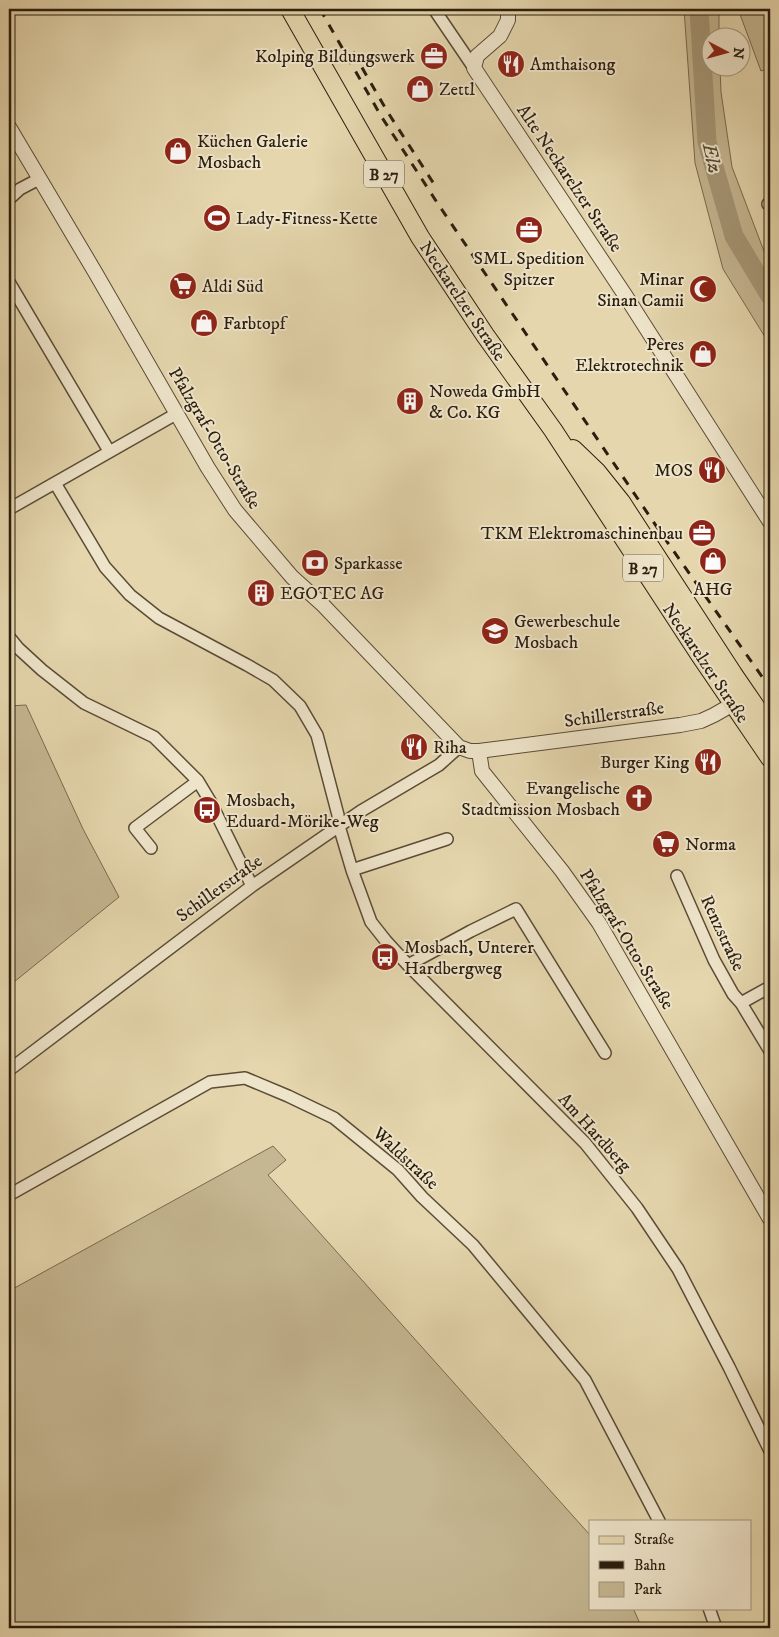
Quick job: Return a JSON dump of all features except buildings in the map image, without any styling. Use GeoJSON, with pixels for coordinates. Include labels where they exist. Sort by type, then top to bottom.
{"type":"FeatureCollection","features":[{"type":"Feature","properties":{"kind":"main road","name":"Neckarelzer Straße"},"geometry":{"type":"LineString","coordinates":[[290,9],[420,237],[485,335],[741,700],[770,758]]}},
{"type":"Feature","properties":{"kind":"main road","name":"B 27"},"geometry":{"type":"LineString","coordinates":[[741,700],[770,728]]}},
{"type":"Feature","properties":{"kind":"street","name":"Alte Neckarelzer Straße"},"geometry":{"type":"LineString","coordinates":[[434,9],[629,302],[770,522]]}},
{"type":"Feature","properties":{"kind":"street"},"geometry":{"type":"LineString","coordinates":[[474,68],[477,56],[500,36],[508,20],[508,9]]}},
{"type":"Feature","properties":{"kind":"street","name":"Pfalzgraf-Otto-Straße"},"geometry":{"type":"LineString","coordinates":[[9,127],[208,468],[245,523],[292,577],[322,604],[459,747]]}},
{"type":"Feature","properties":{"kind":"street"},"geometry":{"type":"LineString","coordinates":[[9,199],[20,189],[39,179]]}},
{"type":"Feature","properties":{"kind":"street"},"geometry":{"type":"LineString","coordinates":[[9,282],[109,451]]}},
{"type":"Feature","properties":{"kind":"street"},"geometry":{"type":"LineString","coordinates":[[9,509],[176,414]]}},
{"type":"Feature","properties":{"kind":"street","name":"Am Hardberg"},"geometry":{"type":"LineString","coordinates":[[55,483],[105,567],[130,595],[159,618],[273,680],[300,706],[317,735],[338,815],[338,826],[371,922],[386,942],[408,965],[584,1143],[637,1208],[678,1269],[770,1451]]}},
{"type":"Feature","properties":{"kind":"street"},"geometry":{"type":"LineString","coordinates":[[9,637],[42,670],[84,703],[154,737],[198,781],[210,801],[252,886]]}},
{"type":"Feature","properties":{"kind":"street","name":"Schillerstraße"},"geometry":{"type":"LineString","coordinates":[[479,751],[702,721],[741,700]]}},
{"type":"Feature","properties":{"kind":"street"},"geometry":{"type":"LineString","coordinates":[[459,747],[470,751],[479,751]]}},
{"type":"Feature","properties":{"kind":"street","name":"Schillerstraße"},"geometry":{"type":"LineString","coordinates":[[9,1070],[252,886],[338,826],[439,766],[459,747]]}},
{"type":"Feature","properties":{"kind":"street","name":"Pfalzgraf-Otto-Straße"},"geometry":{"type":"LineString","coordinates":[[479,751],[482,771],[562,871],[599,923],[770,1219]]}},
{"type":"Feature","properties":{"kind":"street"},"geometry":{"type":"LineString","coordinates":[[151,848],[135,828],[198,781]]}},
{"type":"Feature","properties":{"kind":"street"},"geometry":{"type":"LineString","coordinates":[[352,870],[447,839]]}},
{"type":"Feature","properties":{"kind":"street","name":"Renzstraße"},"geometry":{"type":"LineString","coordinates":[[677,876],[714,960],[733,994],[741,1003],[770,1051]]}},
{"type":"Feature","properties":{"kind":"street"},"geometry":{"type":"LineString","coordinates":[[408,965],[471,930],[516,909],[605,1053]]}},
{"type":"Feature","properties":{"kind":"street"},"geometry":{"type":"LineString","coordinates":[[741,1003],[770,987]]}},
{"type":"Feature","properties":{"kind":"street","name":"Waldstraße"},"geometry":{"type":"LineString","coordinates":[[9,1195],[210,1082],[245,1078],[334,1118],[398,1170],[422,1197],[473,1245],[585,1380],[658,1520]]}},
{"type":"Feature","properties":{"kind":"street"},"geometry":{"type":"LineString","coordinates":[[710,1610],[716,1628]]}},
{"type":"Feature","properties":{"kind":"green space"},"geometry":{"type":"Polygon","coordinates":[[[684,9],[719,9],[719,28],[702,28],[702,78],[720,78],[732,167],[770,267],[770,363],[765,337],[723,269],[695,163],[684,9]]]}},
{"type":"Feature","properties":{"kind":"green space"},"geometry":{"type":"Polygon","coordinates":[[[738,9],[762,9],[770,30],[770,68],[761,71],[752,47],[752,28],[745,28],[738,9]]]}},
{"type":"Feature","properties":{"kind":"green space"},"geometry":{"type":"Polygon","coordinates":[[[26,705],[83,829],[119,897],[9,986],[9,706],[26,705]]]}},
{"type":"Feature","properties":{"kind":"green space"},"geometry":{"type":"Polygon","coordinates":[[[273,1146],[286,1160],[268,1175],[589,1534],[589,1610],[634,1610],[642,1628],[9,1628],[9,1291],[273,1146]]]}},
{"type":"Feature","properties":{"kind":"waterway","name":"Elz"},"geometry":{"type":"LineString","coordinates":[[699,9],[707,142],[734,236],[770,296]]}},
{"type":"Feature","properties":{"kind":"waterway"},"geometry":{"type":"LineString","coordinates":[[766,290],[770,339]]}},
{"type":"Feature","properties":{"kind":"railway"},"geometry":{"type":"LineString","coordinates":[[320,9],[381,116],[438,204],[663,536],[770,688]]}},
{"type":"Feature","properties":{"kind":"railway"},"geometry":{"type":"LineString","coordinates":[[353,52],[387,111],[434,184]]}},
{"type":"Feature","properties":{"kind":"place","name":"Kolping Bildungswerk"},"geometry":{"type":"Point","coordinates":[434,56]}},
{"type":"Feature","properties":{"kind":"place","name":"Amthaisong"},"geometry":{"type":"Point","coordinates":[511,64]}},
{"type":"Feature","properties":{"kind":"place","name":"Zettl"},"geometry":{"type":"Point","coordinates":[420,89]}},
{"type":"Feature","properties":{"kind":"place","name":"Küchen Galerie Mosbach"},"geometry":{"type":"Point","coordinates":[178,151]}},
{"type":"Feature","properties":{"kind":"place","name":"Lady-Fitness-Kette"},"geometry":{"type":"Point","coordinates":[217,218]}},
{"type":"Feature","properties":{"kind":"place","name":"SML Spedition Spitzer"},"geometry":{"type":"Point","coordinates":[529,230]}},
{"type":"Feature","properties":{"kind":"place","name":"Aldi Süd"},"geometry":{"type":"Point","coordinates":[183,286]}},
{"type":"Feature","properties":{"kind":"place","name":"Minar Sinan Camii"},"geometry":{"type":"Point","coordinates":[703,289]}},
{"type":"Feature","properties":{"kind":"place","name":"Farbtopf"},"geometry":{"type":"Point","coordinates":[204,323]}},
{"type":"Feature","properties":{"kind":"place","name":"Peres Elektrotechnik"},"geometry":{"type":"Point","coordinates":[703,354]}},
{"type":"Feature","properties":{"kind":"place","name":"Noweda GmbH & Co. KG"},"geometry":{"type":"Point","coordinates":[410,401]}},
{"type":"Feature","properties":{"kind":"place","name":"MOS"},"geometry":{"type":"Point","coordinates":[712,470]}},
{"type":"Feature","properties":{"kind":"place","name":"TKM Elektromaschinenbau"},"geometry":{"type":"Point","coordinates":[702,533]}},
{"type":"Feature","properties":{"kind":"place","name":"AHG"},"geometry":{"type":"Point","coordinates":[713,561]}},
{"type":"Feature","properties":{"kind":"place","name":"Sparkasse"},"geometry":{"type":"Point","coordinates":[315,563]}},
{"type":"Feature","properties":{"kind":"place","name":"EGOTEC AG"},"geometry":{"type":"Point","coordinates":[261,593]}},
{"type":"Feature","properties":{"kind":"place","name":"Gewerbeschule Mosbach"},"geometry":{"type":"Point","coordinates":[495,631]}},
{"type":"Feature","properties":{"kind":"place","name":"Riha"},"geometry":{"type":"Point","coordinates":[414,747]}},
{"type":"Feature","properties":{"kind":"place","name":"Burger King"},"geometry":{"type":"Point","coordinates":[708,762]}},
{"type":"Feature","properties":{"kind":"place","name":"Evangelische Stadtmission Mosbach"},"geometry":{"type":"Point","coordinates":[639,798]}},
{"type":"Feature","properties":{"kind":"place","name":"Mosbach, Eduard-Mörike-Weg"},"geometry":{"type":"Point","coordinates":[207,810]}},
{"type":"Feature","properties":{"kind":"place","name":"Norma"},"geometry":{"type":"Point","coordinates":[666,844]}},
{"type":"Feature","properties":{"kind":"place","name":"Mosbach, Unterer Hardbergweg"},"geometry":{"type":"Point","coordinates":[385,957]}}]}
